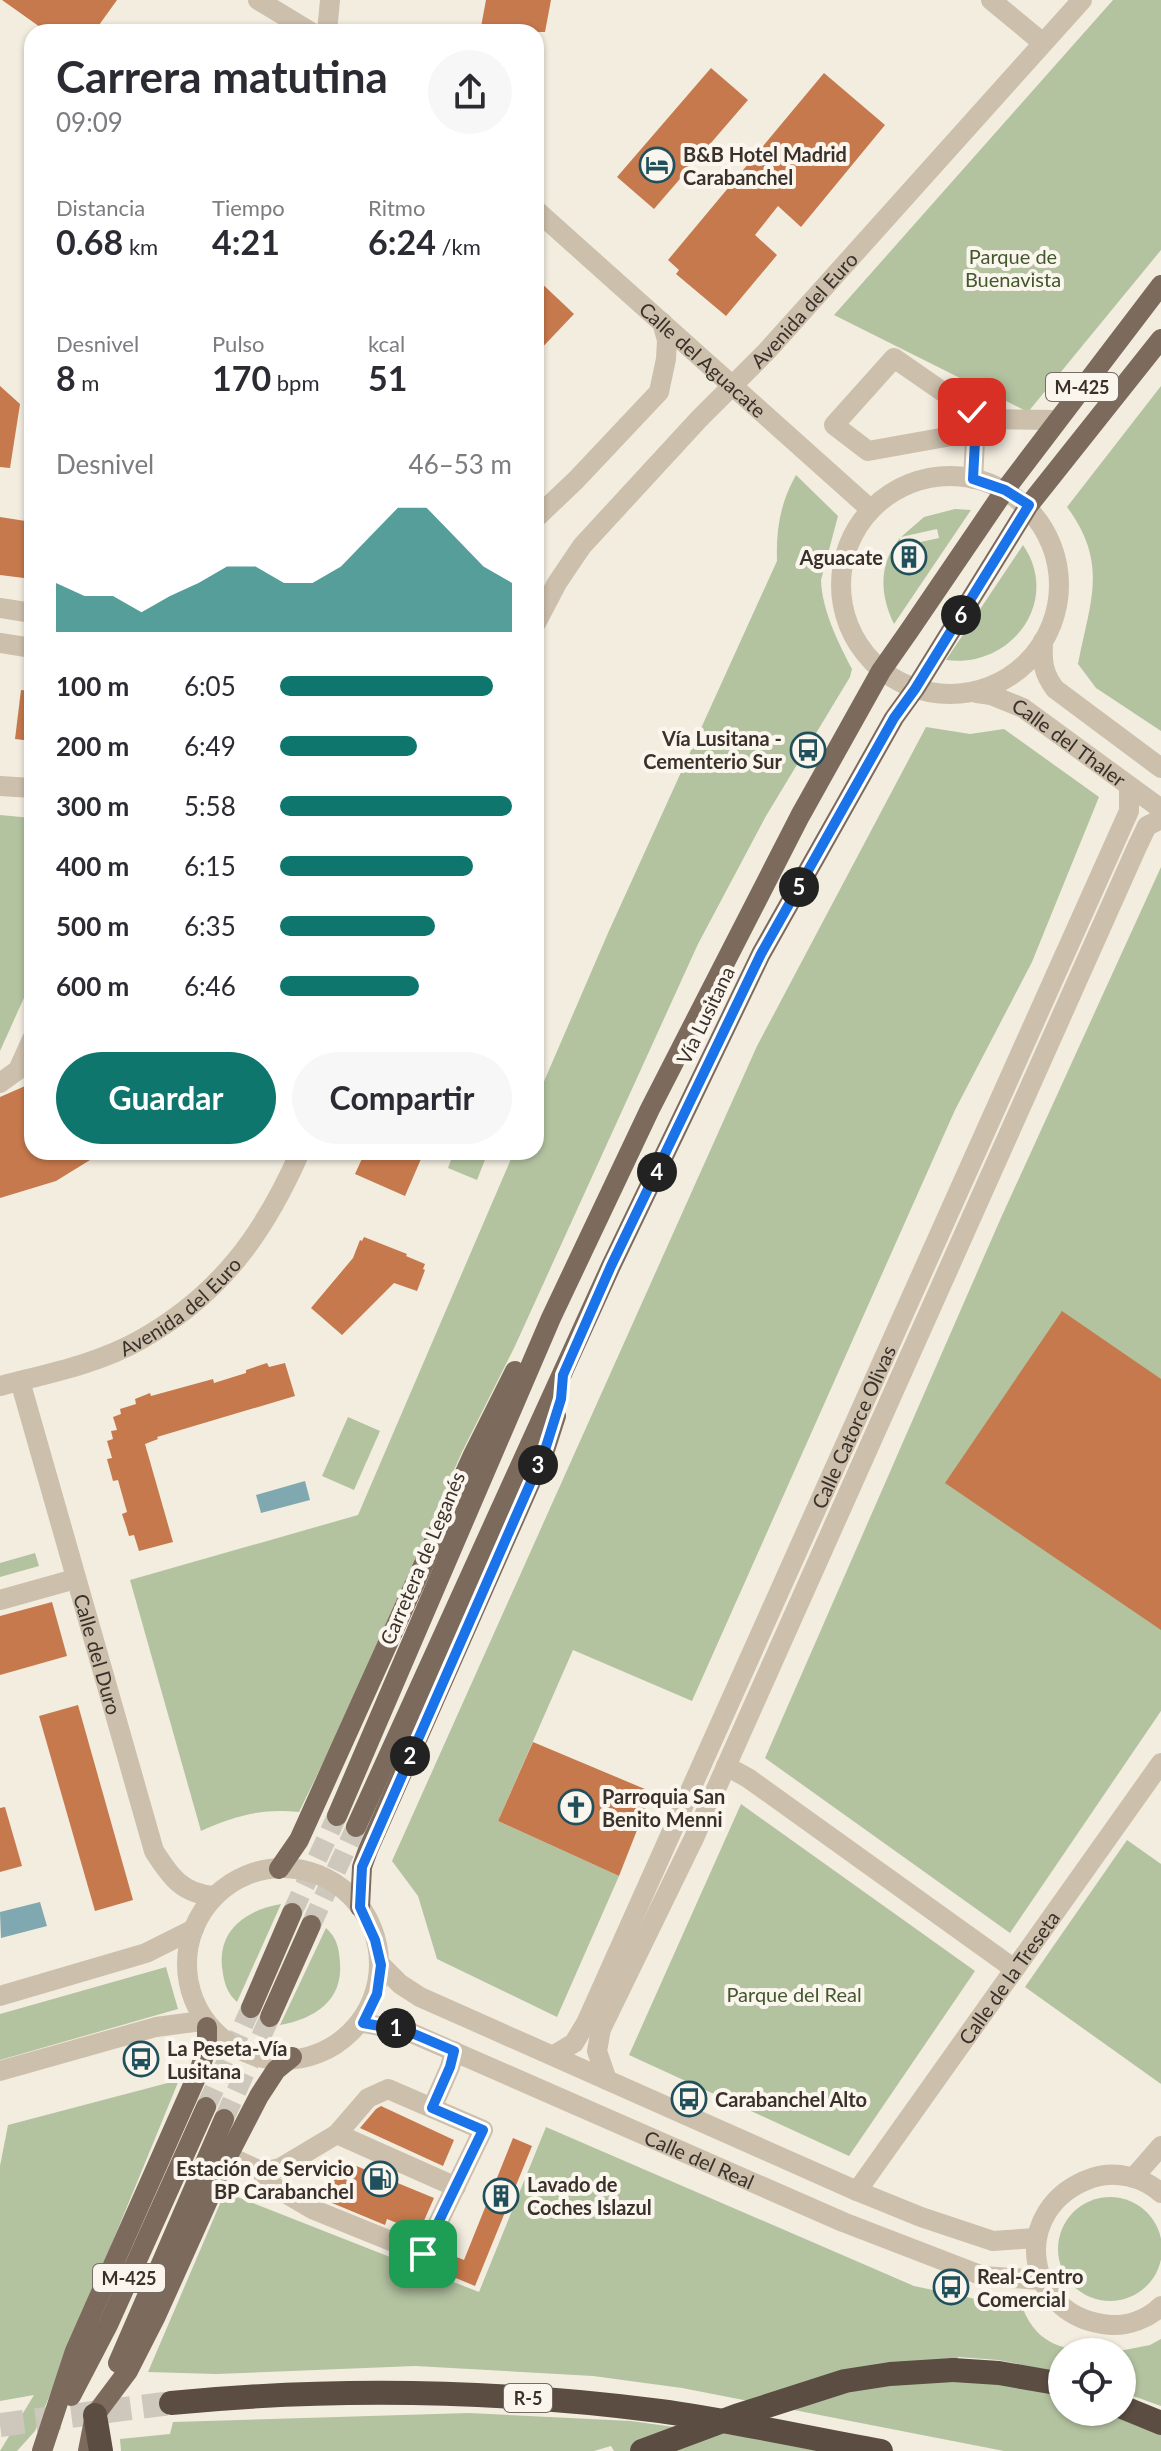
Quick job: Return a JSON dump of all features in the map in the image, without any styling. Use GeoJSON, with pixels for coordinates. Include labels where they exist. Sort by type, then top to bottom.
{"type":"FeatureCollection","features":[{"type":"Feature","properties":{"kind":"highway"},"geometry":{"type":"LineString","coordinates":[[642,2451],[736,2416],[845,2381],[890,2374],[953,2370],[999,2373],[1048,2382]]}},
{"type":"Feature","properties":{"kind":"highway","name":"R-5"},"geometry":{"type":"LineString","coordinates":[[171,2403],[317,2393],[439,2393],[558,2400],[663,2411],[881,2451]]}},
{"type":"Feature","properties":{"kind":"highway"},"geometry":{"type":"LineString","coordinates":[[1136,2413],[1161,2423]]}},
{"type":"Feature","properties":{"kind":"highway"},"geometry":{"type":"LineString","coordinates":[[95,2415],[101,2451]]}},
{"type":"Feature","properties":{"kind":"main road","name":"M-425"},"geometry":{"type":"LineString","coordinates":[[881,671],[1005,490],[1161,285]]}},
{"type":"Feature","properties":{"kind":"main road","name":"M-425"},"geometry":{"type":"LineString","coordinates":[[915,689],[1029,505],[1161,339]]}},
{"type":"Feature","properties":{"kind":"main road","name":"Vía Lusitana"},"geometry":{"type":"LineString","coordinates":[[551,1318],[733,942],[881,671]]}},
{"type":"Feature","properties":{"kind":"main road","name":"Vía Lusitana"},"geometry":{"type":"LineString","coordinates":[[563,1375],[611,1266],[761,954],[894,718],[915,689]]}},
{"type":"Feature","properties":{"kind":"main road","name":"Carretera de Leganés"},"geometry":{"type":"LineString","coordinates":[[337,1816],[551,1318]]}},
{"type":"Feature","properties":{"kind":"main road"},"geometry":{"type":"LineString","coordinates":[[279,1869],[299,1840],[472,1457],[525,1351],[551,1318]]}},
{"type":"Feature","properties":{"kind":"main road","name":"M-425"},"geometry":{"type":"LineString","coordinates":[[356,1827],[563,1375]]}},
{"type":"Feature","properties":{"kind":"main road"},"geometry":{"type":"LineString","coordinates":[[360,1907],[362,1867],[368,1850],[545,1450],[561,1399],[563,1375]]}},
{"type":"Feature","properties":{"kind":"main road"},"geometry":{"type":"LineString","coordinates":[[292,1913],[260,2012],[311,1925]]}},
{"type":"Feature","properties":{"kind":"main road"},"geometry":{"type":"LineString","coordinates":[[43,2449],[75,2351],[200,2069],[207,2045],[204,2024]]}},
{"type":"Feature","properties":{"kind":"main road"},"geometry":{"type":"LineString","coordinates":[[95,2415],[128,2371],[228,2156],[267,2083],[276,2070],[292,2057]]}},
{"type":"Feature","properties":{"kind":"main road","name":"M-425"},"geometry":{"type":"LineString","coordinates":[[43,2449],[108,2325],[206,2107]]}},
{"type":"Feature","properties":{"kind":"main road","name":"M-425"},"geometry":{"type":"LineString","coordinates":[[88,2451],[95,2415],[224,2119]]}},
{"type":"Feature","properties":{"kind":"street"},"geometry":{"type":"LineString","coordinates":[[258,0],[298,24]]}},
{"type":"Feature","properties":{"kind":"street"},"geometry":{"type":"LineString","coordinates":[[328,24],[330,0]]}},
{"type":"Feature","properties":{"kind":"street"},"geometry":{"type":"LineString","coordinates":[[991,0],[1043,43]]}},
{"type":"Feature","properties":{"kind":"street","name":"Avenida del Euro"},"geometry":{"type":"LineString","coordinates":[[544,608],[582,546],[767,351],[1082,0]]}},
{"type":"Feature","properties":{"kind":"street","name":"Calle del Aguacate"},"geometry":{"type":"LineString","coordinates":[[544,217],[869,508]]}},
{"type":"Feature","properties":{"kind":"street"},"geometry":{"type":"LineString","coordinates":[[544,510],[659,392],[667,340],[662,322]]}},
{"type":"Feature","properties":{"kind":"street"},"geometry":{"type":"LineString","coordinates":[[973,422],[894,358],[834,425],[868,451],[986,419],[1056,420]]}},
{"type":"Feature","properties":{"kind":"street"},"geometry":{"type":"LineString","coordinates":[[973,422],[973,479]]}},
{"type":"Feature","properties":{"kind":"street"},"geometry":{"type":"LineString","coordinates":[[937,475],[973,479],[1005,490],[1029,505],[1047,532],[1059,569],[1058,603],[1043,641],[1028,663],[1013,676],[992,687],[969,692],[942,693],[915,689],[881,671],[851,633],[841,600],[841,565],[851,534],[869,508],[901,486],[937,475]]}},
{"type":"Feature","properties":{"kind":"street"},"geometry":{"type":"LineString","coordinates":[[0,608],[24,612]]}},
{"type":"Feature","properties":{"kind":"street","name":"Calle del Thaler"},"geometry":{"type":"LineString","coordinates":[[1043,641],[1045,674],[1055,689],[1161,768]]}},
{"type":"Feature","properties":{"kind":"street"},"geometry":{"type":"LineString","coordinates":[[0,643],[24,647]]}},
{"type":"Feature","properties":{"kind":"street","name":"Calle del Thaler"},"geometry":{"type":"LineString","coordinates":[[969,692],[991,695],[1023,708],[1161,809]]}},
{"type":"Feature","properties":{"kind":"street"},"geometry":{"type":"LineString","coordinates":[[0,786],[24,788]]}},
{"type":"Feature","properties":{"kind":"street","name":"Calle Catorce Olivas"},"geometry":{"type":"LineString","coordinates":[[554,2055],[574,2043],[593,2009],[1129,811],[1129,786]]}},
{"type":"Feature","properties":{"kind":"street","name":"Calle Catorce Olivas"},"geometry":{"type":"LineString","coordinates":[[607,2080],[597,2051],[601,2029],[726,1766],[1137,847],[1147,826],[1161,819]]}},
{"type":"Feature","properties":{"kind":"street"},"geometry":{"type":"LineString","coordinates":[[0,1083],[18,1070],[24,1057]]}},
{"type":"Feature","properties":{"kind":"street","name":"Avenida del Euro"},"geometry":{"type":"LineString","coordinates":[[10,1384],[95,1359],[138,1341],[191,1307],[226,1276],[255,1239],[283,1192],[297,1160]]}},
{"type":"Feature","properties":{"kind":"street","name":"Calle del Duro"},"geometry":{"type":"LineString","coordinates":[[10,1384],[75,1579],[154,1851],[168,1874],[184,1890],[214,1896]]}},
{"type":"Feature","properties":{"kind":"street"},"geometry":{"type":"LineString","coordinates":[[0,1600],[75,1579]]}},
{"type":"Feature","properties":{"kind":"street","name":"Calle de la Treseta"},"geometry":{"type":"LineString","coordinates":[[857,2191],[1161,1763]]}},
{"type":"Feature","properties":{"kind":"street"},"geometry":{"type":"LineString","coordinates":[[726,1766],[748,1778],[1013,1968]]}},
{"type":"Feature","properties":{"kind":"street"},"geometry":{"type":"LineString","coordinates":[[279,1869],[303,1870],[344,1891],[360,1907],[375,1940],[381,1965],[377,1994],[363,2023],[327,2047],[309,2055],[292,2057],[244,2049],[204,2024],[189,1989],[186,1966],[194,1929],[201,1912],[214,1896],[244,1875],[279,1869]]}},
{"type":"Feature","properties":{"kind":"street"},"geometry":{"type":"LineString","coordinates":[[0,1996],[146,1953],[194,1929]]}},
{"type":"Feature","properties":{"kind":"street","name":"Calle del Real"},"geometry":{"type":"LineString","coordinates":[[381,1965],[400,1984],[420,1997],[857,2191],[993,2241],[1036,2238]]}},
{"type":"Feature","properties":{"kind":"street","name":"Calle del Real"},"geometry":{"type":"LineString","coordinates":[[363,2023],[407,2031],[872,2233],[983,2276],[1041,2280]]}},
{"type":"Feature","properties":{"kind":"street"},"geometry":{"type":"LineString","coordinates":[[0,2071],[156,2027],[204,2024]]}},
{"type":"Feature","properties":{"kind":"street"},"geometry":{"type":"LineString","coordinates":[[432,2108],[454,2051]]}},
{"type":"Feature","properties":{"kind":"street"},"geometry":{"type":"LineString","coordinates":[[228,2156],[263,2172],[273,2186],[312,2209],[423,2254],[483,2130],[388,2089],[368,2098],[337,2134],[280,2168],[263,2172]]}},
{"type":"Feature","properties":{"kind":"street"},"geometry":{"type":"LineString","coordinates":[[337,2134],[456,2187]]}},
{"type":"Feature","properties":{"kind":"street"},"geometry":{"type":"LineString","coordinates":[[1134,2177],[1161,2146]]}},
{"type":"Feature","properties":{"kind":"street"},"geometry":{"type":"LineString","coordinates":[[1161,2193],[1134,2177],[1102,2175],[1071,2185],[1048,2208],[1036,2238],[1035,2259],[1041,2280],[1061,2307],[1089,2323],[1122,2326],[1153,2314],[1161,2306]]}},
{"type":"Feature","properties":{"kind":"green space","name":"Parque de Buenavista"},"geometry":{"type":"Polygon","coordinates":[[[1113,0],[1161,0],[1161,250],[1028,412],[834,315],[1113,0]]]}},
{"type":"Feature","properties":{"kind":"green space"},"geometry":{"type":"Polygon","coordinates":[[[1161,386],[1161,731],[1096,688],[1078,664],[1091,602],[1092,565],[1080,528],[1067,507],[1161,386]]]}},
{"type":"Feature","properties":{"kind":"green space"},"geometry":{"type":"Polygon","coordinates":[[[796,475],[838,516],[821,580],[836,637],[852,669],[850,677],[766,816],[698,944],[299,1812],[249,1814],[201,1831],[130,1580],[358,1515],[511,1160],[544,1160],[544,1081],[777,561],[777,538],[786,496],[796,475]]]}},
{"type":"Feature","properties":{"kind":"green space"},"geometry":{"type":"Polygon","coordinates":[[[955,509],[971,510],[894,624],[884,591],[885,569],[893,548],[900,538],[908,570],[916,569],[911,544],[939,538],[937,529],[901,537],[924,517],[955,509]]]}},
{"type":"Feature","properties":{"kind":"green space"},"geometry":{"type":"Polygon","coordinates":[[[1023,545],[1034,567],[1036,588],[1033,609],[1023,627],[1009,643],[991,654],[969,660],[946,660],[1023,545]]]}},
{"type":"Feature","properties":{"kind":"green space"},"geometry":{"type":"Polygon","coordinates":[[[926,727],[970,734],[1004,729],[1099,797],[1032,962],[955,1110],[692,1701],[573,1650],[498,1821],[619,1876],[557,2017],[437,1959],[418,1896],[392,1861],[757,1046],[926,727]]]}},
{"type":"Feature","properties":{"kind":"green space"},"geometry":{"type":"Polygon","coordinates":[[[0,815],[24,817],[24,998],[0,1051],[0,815]]]}},
{"type":"Feature","properties":{"kind":"green space"},"geometry":{"type":"Polygon","coordinates":[[[1161,867],[1161,1711],[1010,1933],[765,1758],[1000,1220],[1161,867]]]}},
{"type":"Feature","properties":{"kind":"green space"},"geometry":{"type":"Polygon","coordinates":[[[451,1160],[485,1160],[477,1180],[448,1168],[451,1160]]]}},
{"type":"Feature","properties":{"kind":"green space"},"geometry":{"type":"Polygon","coordinates":[[[348,1417],[380,1431],[354,1490],[322,1476],[348,1417]]]}},
{"type":"Feature","properties":{"kind":"green space"},"geometry":{"type":"Polygon","coordinates":[[[35,1553],[39,1566],[0,1577],[0,1563],[35,1553]]]}},
{"type":"Feature","properties":{"kind":"green space","name":"Parque del Real"},"geometry":{"type":"Polygon","coordinates":[[[741,1804],[975,1971],[849,2156],[629,2055],[741,1804]]]}},
{"type":"Feature","properties":{"kind":"green space"},"geometry":{"type":"Polygon","coordinates":[[[1127,1840],[1161,1864],[1161,2084],[1025,1987],[1127,1840]]]}},
{"type":"Feature","properties":{"kind":"green space"},"geometry":{"type":"Polygon","coordinates":[[[281,1904],[237,2002],[228,1990],[222,1967],[225,1942],[230,1932],[246,1917],[281,1904]]]}},
{"type":"Feature","properties":{"kind":"green space"},"geometry":{"type":"Polygon","coordinates":[[[326,1928],[335,1940],[339,1953],[337,1988],[315,2013],[280,2025],[326,1928]]]}},
{"type":"Feature","properties":{"kind":"green space"},"geometry":{"type":"Polygon","coordinates":[[[166,1967],[178,2009],[0,2060],[0,2014],[166,1967]]]}},
{"type":"Feature","properties":{"kind":"green space"},"geometry":{"type":"Polygon","coordinates":[[[179,2080],[35,2431],[17,2451],[0,2451],[34,2395],[0,2401],[0,2166],[8,2125],[179,2080]]]}},
{"type":"Feature","properties":{"kind":"green space"},"geometry":{"type":"Polygon","coordinates":[[[546,2127],[914,2286],[1023,2309],[1029,2321],[1048,2340],[1048,2370],[998,2360],[958,2357],[953,2381],[999,2382],[1048,2392],[1048,2426],[1136,2426],[1136,2423],[1161,2433],[1161,2451],[1004,2451],[682,2388],[593,2376],[415,2366],[216,2374],[148,2372],[225,2192],[479,2292],[546,2127]]]}},
{"type":"Feature","properties":{"kind":"green space"},"geometry":{"type":"Polygon","coordinates":[[[1110,2197],[1130,2201],[1147,2212],[1158,2229],[1162,2249],[1158,2269],[1147,2286],[1130,2297],[1110,2301],[1090,2297],[1073,2286],[1062,2269],[1058,2249],[1062,2229],[1073,2212],[1090,2201],[1110,2197]]]}},
{"type":"Feature","properties":{"kind":"green space"},"geometry":{"type":"Polygon","coordinates":[[[1161,2339],[1161,2406],[1136,2397],[1136,2348],[1161,2339]]]}},
{"type":"Feature","properties":{"kind":"green space"},"geometry":{"type":"Polygon","coordinates":[[[469,2413],[631,2421],[747,2437],[819,2451],[614,2451],[611,2446],[594,2451],[121,2451],[120,2439],[170,2434],[173,2422],[469,2413]]]}},
{"type":"Feature","properties":{"kind":"water"},"geometry":{"type":"Polygon","coordinates":[[[305,1481],[310,1500],[261,1513],[256,1495],[305,1481]]]}},
{"type":"Feature","properties":{"kind":"water"},"geometry":{"type":"Polygon","coordinates":[[[40,1902],[47,1926],[1,1938],[0,1912],[40,1902]]]}},
{"type":"Feature","properties":{"kind":"building"},"geometry":{"type":"Polygon","coordinates":[[[2,0],[117,0],[100,24],[36,24],[2,0]]]}},
{"type":"Feature","properties":{"kind":"building"},"geometry":{"type":"Polygon","coordinates":[[[486,0],[551,0],[545,32],[544,24],[482,24],[486,0]]]}},
{"type":"Feature","properties":{"kind":"building"},"geometry":{"type":"Polygon","coordinates":[[[711,68],[748,100],[654,209],[617,177],[711,68]]]}},
{"type":"Feature","properties":{"kind":"building"},"geometry":{"type":"Polygon","coordinates":[[[824,73],[885,125],[801,227],[778,206],[755,235],[777,255],[726,316],[676,274],[679,270],[668,260],[824,73]]]}},
{"type":"Feature","properties":{"kind":"building"},"geometry":{"type":"Polygon","coordinates":[[[544,286],[574,314],[544,346],[544,286]]]}},
{"type":"Feature","properties":{"kind":"building"},"geometry":{"type":"Polygon","coordinates":[[[0,386],[20,404],[10,468],[0,467],[0,386]]]}},
{"type":"Feature","properties":{"kind":"building"},"geometry":{"type":"Polygon","coordinates":[[[0,517],[24,521],[24,578],[0,575],[0,517]]]}},
{"type":"Feature","properties":{"kind":"building"},"geometry":{"type":"Polygon","coordinates":[[[21,690],[24,690],[24,740],[15,739],[21,690]]]}},
{"type":"Feature","properties":{"kind":"building"},"geometry":{"type":"Polygon","coordinates":[[[24,1086],[24,1160],[90,1160],[56,1181],[0,1198],[0,1097],[24,1086]]]}},
{"type":"Feature","properties":{"kind":"building"},"geometry":{"type":"Polygon","coordinates":[[[361,1160],[421,1160],[405,1196],[355,1174],[361,1160]]]}},
{"type":"Feature","properties":{"kind":"building"},"geometry":{"type":"Polygon","coordinates":[[[364,1237],[407,1254],[425,1264],[425,1270],[417,1291],[394,1283],[342,1335],[311,1308],[353,1258],[364,1237]]]}},
{"type":"Feature","properties":{"kind":"building"},"geometry":{"type":"Polygon","coordinates":[[[1062,1311],[1161,1379],[1161,1630],[945,1483],[1062,1311]]]}},
{"type":"Feature","properties":{"kind":"building"},"geometry":{"type":"Polygon","coordinates":[[[267,1363],[269,1367],[285,1363],[295,1396],[157,1437],[145,1444],[173,1542],[139,1551],[134,1535],[129,1536],[122,1514],[127,1512],[118,1480],[113,1481],[107,1459],[112,1458],[107,1441],[113,1439],[111,1431],[117,1430],[113,1417],[121,1414],[120,1409],[136,1404],[135,1399],[150,1393],[151,1396],[213,1379],[214,1383],[267,1363]]]}},
{"type":"Feature","properties":{"kind":"building"},"geometry":{"type":"Polygon","coordinates":[[[52,1602],[67,1656],[0,1675],[0,1616],[52,1602]]]}},
{"type":"Feature","properties":{"kind":"building"},"geometry":{"type":"Polygon","coordinates":[[[78,1705],[133,1900],[95,1911],[39,1716],[78,1705]]]}},
{"type":"Feature","properties":{"kind":"building","name":"Parroquia San Benito Menni"},"geometry":{"type":"Polygon","coordinates":[[[533,1742],[652,1792],[619,1876],[498,1821],[533,1742]]]}},
{"type":"Feature","properties":{"kind":"building"},"geometry":{"type":"Polygon","coordinates":[[[5,1807],[22,1866],[0,1872],[0,1808],[5,1807]]]}},
{"type":"Feature","properties":{"kind":"building"},"geometry":{"type":"Polygon","coordinates":[[[381,2106],[454,2140],[443,2166],[360,2128],[381,2106]]]}},
{"type":"Feature","properties":{"kind":"building","name":"Lavado de Coches Islazul"},"geometry":{"type":"Polygon","coordinates":[[[513,2138],[532,2146],[475,2286],[427,2266],[439,2250],[464,2260],[513,2138]]]}},
{"type":"Feature","properties":{"kind":"building"},"geometry":{"type":"Polygon","coordinates":[[[337,2158],[434,2198],[419,2232],[387,2219],[385,2225],[320,2198],[337,2158]]]}},
{"type":"Feature","properties":{"kind":"tunnel"},"geometry":{"type":"LineString","coordinates":[[292,1913],[337,1816]]}},
{"type":"Feature","properties":{"kind":"tunnel"},"geometry":{"type":"LineString","coordinates":[[311,1925],[356,1827]]}},
{"type":"Feature","properties":{"kind":"tunnel"},"geometry":{"type":"LineString","coordinates":[[206,2107],[251,2008]]}},
{"type":"Feature","properties":{"kind":"tunnel"},"geometry":{"type":"LineString","coordinates":[[224,2119],[270,2017]]}},
{"type":"Feature","properties":{"kind":"tunnel"},"geometry":{"type":"LineString","coordinates":[[0,2425],[171,2403]]}},
{"type":"Feature","properties":{"kind":"place","name":"B&B Hotel Madrid Carabanchel"},"geometry":{"type":"Point","coordinates":[657,165]}},
{"type":"Feature","properties":{"kind":"place","name":"Aguacate"},"geometry":{"type":"Point","coordinates":[909,557]}},
{"type":"Feature","properties":{"kind":"place","name":"Vía Lusitana - Cementerio Sur"},"geometry":{"type":"Point","coordinates":[808,750]}},
{"type":"Feature","properties":{"kind":"place","name":"Parroquia San Benito Menni"},"geometry":{"type":"Point","coordinates":[576,1807]}},
{"type":"Feature","properties":{"kind":"place","name":"La Peseta-Vía Lusitana"},"geometry":{"type":"Point","coordinates":[141,2059]}},
{"type":"Feature","properties":{"kind":"place","name":"Carabanchel Alto"},"geometry":{"type":"Point","coordinates":[689,2099]}},
{"type":"Feature","properties":{"kind":"place","name":"Estación de Servicio BP Carabanchel"},"geometry":{"type":"Point","coordinates":[380,2179]}},
{"type":"Feature","properties":{"kind":"place","name":"Lavado de Coches Islazul"},"geometry":{"type":"Point","coordinates":[501,2196]}},
{"type":"Feature","properties":{"kind":"place","name":"Real-Centro Comercial"},"geometry":{"type":"Point","coordinates":[951,2287]}},
{"type":"Feature","properties":{"kind":"route"},"geometry":{"type":"LineString","coordinates":[[423,2254],[483,2130],[432,2108],[454,2051],[407,2031],[363,2023],[377,1994],[381,1965],[375,1940],[360,1907],[362,1867],[545,1450],[561,1399],[563,1375],[611,1266],[761,954],[894,718],[1029,505],[1005,490],[973,479],[975,441],[972,412]]}}]}
